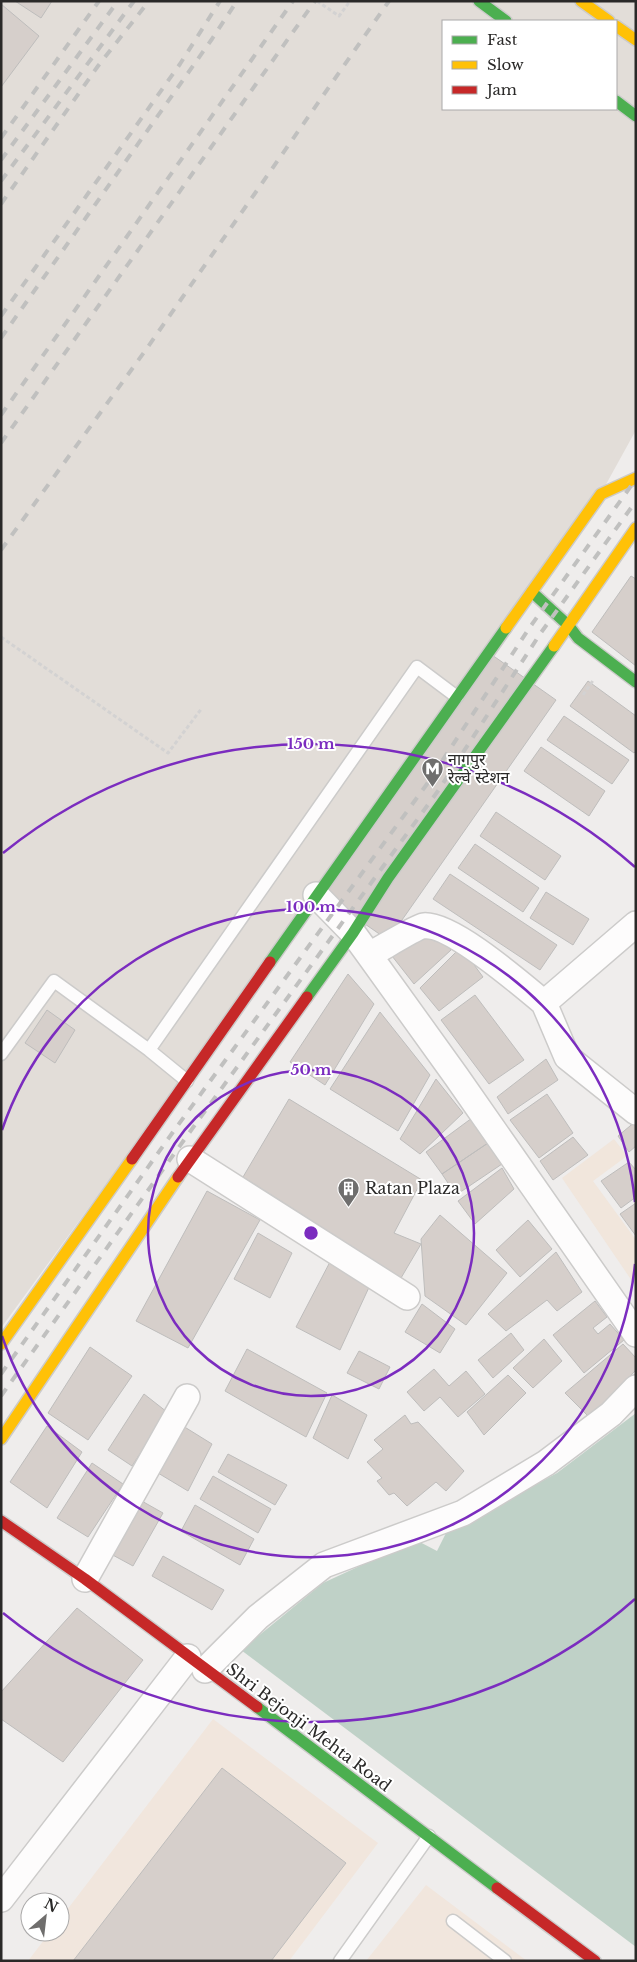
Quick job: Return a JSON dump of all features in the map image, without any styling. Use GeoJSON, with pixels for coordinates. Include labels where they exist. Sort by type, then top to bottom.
{"type":"FeatureCollection","features":[{"type":"Feature","properties":{"kind":"main road"},"geometry":{"type":"LineString","coordinates":[[478,1],[505,20]]}},
{"type":"Feature","properties":{"kind":"main road"},"geometry":{"type":"LineString","coordinates":[[580,1],[608,20]]}},
{"type":"Feature","properties":{"kind":"main road"},"geometry":{"type":"LineString","coordinates":[[617,27],[636,40]]}},
{"type":"Feature","properties":{"kind":"main road"},"geometry":{"type":"LineString","coordinates":[[617,102],[636,116]]}},
{"type":"Feature","properties":{"kind":"main road"},"geometry":{"type":"LineString","coordinates":[[1,1344],[316,895],[601,494],[636,478]]}},
{"type":"Feature","properties":{"kind":"main road"},"geometry":{"type":"LineString","coordinates":[[1,1439],[190,1159],[353,934],[388,878],[569,626],[636,528]]}},
{"type":"Feature","properties":{"kind":"main road"},"geometry":{"type":"LineString","coordinates":[[532,592],[569,626],[578,638],[636,682]]}},
{"type":"Feature","properties":{"kind":"main road","name":"Shri Bejonji Mehta Road"},"geometry":{"type":"LineString","coordinates":[[1,1521],[85,1579],[595,1961]]}},
{"type":"Feature","properties":{"kind":"street"},"geometry":{"type":"LineString","coordinates":[[316,895],[369,954],[636,1334]]}},
{"type":"Feature","properties":{"kind":"street"},"geometry":{"type":"LineString","coordinates":[[544,1003],[636,924]]}},
{"type":"Feature","properties":{"kind":"street"},"geometry":{"type":"LineString","coordinates":[[369,954],[423,926],[436,928],[453,935],[503,970],[544,1003],[568,1057],[636,1112]]}},
{"type":"Feature","properties":{"kind":"street"},"geometry":{"type":"LineString","coordinates":[[190,1159],[407,1297]]}},
{"type":"Feature","properties":{"kind":"street"},"geometry":{"type":"LineString","coordinates":[[1,1899],[196,1663],[324,1565],[463,1513],[546,1463],[611,1414],[636,1388]]}},
{"type":"Feature","properties":{"kind":"street"},"geometry":{"type":"LineString","coordinates":[[85,1579],[187,1397]]}},
{"type":"Feature","properties":{"kind":"lane"},"geometry":{"type":"LineString","coordinates":[[149,1050],[417,667],[457,697]]}},
{"type":"Feature","properties":{"kind":"lane"},"geometry":{"type":"LineString","coordinates":[[1,1054],[54,981],[149,1050],[187,1081]]}},
{"type":"Feature","properties":{"kind":"lane"},"geometry":{"type":"LineString","coordinates":[[340,1961],[428,1836]]}},
{"type":"Feature","properties":{"kind":"lane"},"geometry":{"type":"LineString","coordinates":[[453,1921],[505,1961]]}},
{"type":"Feature","properties":{"kind":"path"},"geometry":{"type":"LineString","coordinates":[[317,1],[339,16],[350,1]]}},
{"type":"Feature","properties":{"kind":"path"},"geometry":{"type":"LineString","coordinates":[[1,637],[168,753],[202,708]]}},
{"type":"Feature","properties":{"kind":"shaded area"},"geometry":{"type":"Polygon","coordinates":[[[1,1],[636,1],[636,430],[572,546],[1,1328],[1,1]]]}},
{"type":"Feature","properties":{"kind":"shaded area"},"geometry":{"type":"Polygon","coordinates":[[[614,1139],[627,1156],[593,1181],[636,1240],[636,1283],[634,1284],[562,1178],[614,1139]]]}},
{"type":"Feature","properties":{"kind":"shaded area"},"geometry":{"type":"Polygon","coordinates":[[[213,1719],[378,1843],[289,1961],[28,1961],[42,1942],[70,1942],[70,1906],[213,1719]]]}},
{"type":"Feature","properties":{"kind":"shaded area"},"geometry":{"type":"Polygon","coordinates":[[[426,1885],[527,1961],[366,1961],[426,1885]]]}},
{"type":"Feature","properties":{"kind":"green space"},"geometry":{"type":"Polygon","coordinates":[[[636,1413],[636,1947],[241,1650],[323,1583],[416,1540],[437,1551],[446,1533],[557,1473],[636,1413]]]}},
{"type":"Feature","properties":{"kind":"building"},"geometry":{"type":"Polygon","coordinates":[[[15,1],[52,1],[41,18],[15,1]]]}},
{"type":"Feature","properties":{"kind":"building"},"geometry":{"type":"Polygon","coordinates":[[[1,4],[39,36],[1,87],[1,4]]]}},
{"type":"Feature","properties":{"kind":"building"},"geometry":{"type":"Polygon","coordinates":[[[631,576],[636,579],[636,666],[592,632],[631,576]]]}},
{"type":"Feature","properties":{"kind":"building"},"geometry":{"type":"Polygon","coordinates":[[[485,650],[556,700],[388,940],[316,890],[485,650]]]}},
{"type":"Feature","properties":{"kind":"building"},"geometry":{"type":"Polygon","coordinates":[[[588,681],[636,716],[636,751],[634,753],[570,706],[588,681]]]}},
{"type":"Feature","properties":{"kind":"building"},"geometry":{"type":"Polygon","coordinates":[[[564,716],[629,760],[612,784],[547,740],[564,716]]]}},
{"type":"Feature","properties":{"kind":"building"},"geometry":{"type":"Polygon","coordinates":[[[541,747],[605,791],[589,816],[524,771],[541,747]]]}},
{"type":"Feature","properties":{"kind":"building"},"geometry":{"type":"Polygon","coordinates":[[[496,812],[561,856],[545,880],[480,836],[496,812]]]}},
{"type":"Feature","properties":{"kind":"building"},"geometry":{"type":"Polygon","coordinates":[[[475,844],[539,888],[523,912],[458,868],[475,844]]]}},
{"type":"Feature","properties":{"kind":"building"},"geometry":{"type":"Polygon","coordinates":[[[450,874],[557,945],[540,970],[433,899],[450,874]]]}},
{"type":"Feature","properties":{"kind":"building"},"geometry":{"type":"Polygon","coordinates":[[[546,892],[589,919],[573,945],[530,918],[546,892]]]}},
{"type":"Feature","properties":{"kind":"building"},"geometry":{"type":"Polygon","coordinates":[[[430,929],[451,950],[414,984],[392,956],[430,929]]]}},
{"type":"Feature","properties":{"kind":"building"},"geometry":{"type":"Polygon","coordinates":[[[461,947],[483,977],[439,1011],[420,988],[461,947]]]}},
{"type":"Feature","properties":{"kind":"building"},"geometry":{"type":"Polygon","coordinates":[[[348,974],[374,1004],[325,1085],[290,1062],[348,974]]]}},
{"type":"Feature","properties":{"kind":"building"},"geometry":{"type":"Polygon","coordinates":[[[475,995],[524,1060],[489,1084],[441,1020],[475,995]]]}},
{"type":"Feature","properties":{"kind":"building"},"geometry":{"type":"Polygon","coordinates":[[[47,1010],[75,1030],[55,1063],[25,1043],[47,1010]]]}},
{"type":"Feature","properties":{"kind":"building"},"geometry":{"type":"Polygon","coordinates":[[[380,1012],[430,1075],[398,1131],[330,1089],[380,1012]]]}},
{"type":"Feature","properties":{"kind":"building"},"geometry":{"type":"Polygon","coordinates":[[[546,1059],[558,1080],[508,1114],[497,1097],[546,1059]]]}},
{"type":"Feature","properties":{"kind":"building"},"geometry":{"type":"Polygon","coordinates":[[[436,1079],[463,1113],[420,1154],[400,1139],[436,1079]]]}},
{"type":"Feature","properties":{"kind":"building"},"geometry":{"type":"Polygon","coordinates":[[[547,1094],[573,1133],[539,1158],[510,1120],[547,1094]]]}},
{"type":"Feature","properties":{"kind":"building","name":"Ratan Plaza"},"geometry":{"type":"Polygon","coordinates":[[[289,1099],[422,1180],[394,1233],[421,1244],[401,1278],[243,1177],[289,1099]]]}},
{"type":"Feature","properties":{"kind":"building"},"geometry":{"type":"Polygon","coordinates":[[[472,1118],[488,1143],[442,1174],[426,1152],[472,1118]]]}},
{"type":"Feature","properties":{"kind":"building"},"geometry":{"type":"Polygon","coordinates":[[[636,1121],[636,1146],[629,1152],[618,1136],[636,1121]]]}},
{"type":"Feature","properties":{"kind":"building"},"geometry":{"type":"Polygon","coordinates":[[[573,1137],[588,1155],[553,1180],[540,1161],[573,1137]]]}},
{"type":"Feature","properties":{"kind":"building"},"geometry":{"type":"Polygon","coordinates":[[[488,1143],[502,1164],[456,1195],[442,1174],[488,1143]]]}},
{"type":"Feature","properties":{"kind":"building"},"geometry":{"type":"Polygon","coordinates":[[[629,1162],[636,1170],[636,1197],[621,1208],[601,1181],[629,1162]]]}},
{"type":"Feature","properties":{"kind":"building"},"geometry":{"type":"Polygon","coordinates":[[[502,1168],[514,1189],[475,1224],[458,1201],[502,1168]]]}},
{"type":"Feature","properties":{"kind":"building"},"geometry":{"type":"Polygon","coordinates":[[[207,1191],[260,1220],[188,1348],[136,1321],[207,1191]]]}},
{"type":"Feature","properties":{"kind":"building"},"geometry":{"type":"Polygon","coordinates":[[[636,1203],[636,1236],[620,1214],[636,1203]]]}},
{"type":"Feature","properties":{"kind":"building"},"geometry":{"type":"Polygon","coordinates":[[[440,1215],[507,1273],[466,1325],[425,1296],[421,1239],[440,1215]]]}},
{"type":"Feature","properties":{"kind":"building"},"geometry":{"type":"Polygon","coordinates":[[[528,1220],[552,1249],[520,1277],[496,1250],[528,1220]]]}},
{"type":"Feature","properties":{"kind":"building"},"geometry":{"type":"Polygon","coordinates":[[[258,1233],[292,1253],[270,1298],[234,1279],[258,1233]]]}},
{"type":"Feature","properties":{"kind":"building"},"geometry":{"type":"Polygon","coordinates":[[[556,1252],[582,1292],[557,1311],[547,1300],[506,1331],[488,1314],[556,1252]]]}},
{"type":"Feature","properties":{"kind":"building"},"geometry":{"type":"Polygon","coordinates":[[[331,1260],[371,1283],[340,1350],[296,1327],[331,1260]]]}},
{"type":"Feature","properties":{"kind":"building"},"geometry":{"type":"Polygon","coordinates":[[[595,1301],[607,1317],[593,1328],[598,1334],[610,1324],[624,1340],[584,1373],[553,1335],[595,1301]]]}},
{"type":"Feature","properties":{"kind":"building"},"geometry":{"type":"Polygon","coordinates":[[[422,1304],[455,1329],[440,1353],[405,1332],[422,1304]]]}},
{"type":"Feature","properties":{"kind":"building"},"geometry":{"type":"Polygon","coordinates":[[[511,1333],[524,1350],[493,1378],[478,1360],[511,1333]]]}},
{"type":"Feature","properties":{"kind":"building"},"geometry":{"type":"Polygon","coordinates":[[[544,1339],[562,1361],[533,1388],[513,1368],[544,1339]]]}},
{"type":"Feature","properties":{"kind":"building"},"geometry":{"type":"Polygon","coordinates":[[[623,1344],[636,1358],[636,1370],[590,1418],[565,1393],[623,1344]]]}},
{"type":"Feature","properties":{"kind":"building"},"geometry":{"type":"Polygon","coordinates":[[[90,1347],[132,1376],[88,1440],[48,1413],[90,1347]]]}},
{"type":"Feature","properties":{"kind":"building"},"geometry":{"type":"Polygon","coordinates":[[[247,1349],[327,1393],[306,1437],[225,1391],[247,1349]]]}},
{"type":"Feature","properties":{"kind":"building"},"geometry":{"type":"Polygon","coordinates":[[[359,1351],[390,1367],[379,1389],[347,1373],[359,1351]]]}},
{"type":"Feature","properties":{"kind":"building"},"geometry":{"type":"Polygon","coordinates":[[[434,1369],[449,1386],[466,1371],[485,1394],[458,1417],[440,1397],[424,1411],[407,1392],[434,1369]]]}},
{"type":"Feature","properties":{"kind":"building"},"geometry":{"type":"Polygon","coordinates":[[[508,1375],[526,1393],[484,1435],[467,1412],[508,1375]]]}},
{"type":"Feature","properties":{"kind":"building"},"geometry":{"type":"Polygon","coordinates":[[[144,1394],[167,1412],[132,1466],[108,1450],[144,1394]]]}},
{"type":"Feature","properties":{"kind":"building"},"geometry":{"type":"Polygon","coordinates":[[[332,1395],[367,1415],[348,1459],[313,1438],[332,1395]]]}},
{"type":"Feature","properties":{"kind":"building"},"geometry":{"type":"Polygon","coordinates":[[[405,1415],[411,1424],[418,1422],[464,1471],[446,1491],[436,1482],[407,1506],[394,1493],[389,1495],[377,1481],[382,1478],[367,1462],[383,1449],[374,1440],[405,1415]]]}},
{"type":"Feature","properties":{"kind":"building"},"geometry":{"type":"Polygon","coordinates":[[[47,1426],[82,1452],[47,1508],[10,1482],[47,1426]]]}},
{"type":"Feature","properties":{"kind":"building"},"geometry":{"type":"Polygon","coordinates":[[[183,1426],[212,1444],[188,1491],[158,1473],[183,1426]]]}},
{"type":"Feature","properties":{"kind":"building"},"geometry":{"type":"Polygon","coordinates":[[[228,1454],[287,1485],[275,1505],[218,1472],[228,1454]]]}},
{"type":"Feature","properties":{"kind":"building"},"geometry":{"type":"Polygon","coordinates":[[[92,1463],[123,1484],[88,1537],[57,1518],[92,1463]]]}},
{"type":"Feature","properties":{"kind":"building"},"geometry":{"type":"Polygon","coordinates":[[[213,1476],[271,1509],[258,1533],[200,1499],[213,1476]]]}},
{"type":"Feature","properties":{"kind":"building"},"geometry":{"type":"Polygon","coordinates":[[[140,1500],[163,1513],[133,1566],[109,1553],[140,1500]]]}},
{"type":"Feature","properties":{"kind":"building"},"geometry":{"type":"Polygon","coordinates":[[[195,1505],[254,1539],[240,1565],[181,1531],[195,1505]]]}},
{"type":"Feature","properties":{"kind":"building"},"geometry":{"type":"Polygon","coordinates":[[[163,1556],[224,1590],[212,1610],[152,1576],[163,1556]]]}},
{"type":"Feature","properties":{"kind":"building"},"geometry":{"type":"Polygon","coordinates":[[[77,1608],[143,1660],[63,1762],[1,1719],[1,1692],[77,1608]]]}},
{"type":"Feature","properties":{"kind":"building"},"geometry":{"type":"Polygon","coordinates":[[[222,1768],[346,1863],[271,1961],[73,1961],[222,1768]]]}},
{"type":"Feature","properties":{"kind":"railway"},"geometry":{"type":"LineString","coordinates":[[1,138],[99,1]]}},
{"type":"Feature","properties":{"kind":"railway"},"geometry":{"type":"LineString","coordinates":[[1,160],[118,1]]}},
{"type":"Feature","properties":{"kind":"railway"},"geometry":{"type":"LineString","coordinates":[[1,181],[134,1]]}},
{"type":"Feature","properties":{"kind":"railway"},"geometry":{"type":"LineString","coordinates":[[1,204],[98,66],[149,1]]}},
{"type":"Feature","properties":{"kind":"railway"},"geometry":{"type":"LineString","coordinates":[[1,316],[180,64],[220,1]]}},
{"type":"Feature","properties":{"kind":"railway"},"geometry":{"type":"LineString","coordinates":[[1,338],[237,1]]}},
{"type":"Feature","properties":{"kind":"railway"},"geometry":{"type":"LineString","coordinates":[[1,415],[293,1]]}},
{"type":"Feature","properties":{"kind":"railway"},"geometry":{"type":"LineString","coordinates":[[1,443],[315,1]]}},
{"type":"Feature","properties":{"kind":"railway"},"geometry":{"type":"LineString","coordinates":[[1,550],[145,351],[389,1]]}},
{"type":"Feature","properties":{"kind":"railway"},"geometry":{"type":"LineString","coordinates":[[1,1374],[173,1132],[427,784],[530,627],[636,479]]}},
{"type":"Feature","properties":{"kind":"railway"},"geometry":{"type":"LineString","coordinates":[[1,1396],[184,1140],[438,791],[540,634],[636,501]]}},
{"type":"Feature","properties":{"kind":"traffic: fast"},"geometry":{"type":"LineString","coordinates":[[479,1],[505,20]]}},
{"type":"Feature","properties":{"kind":"traffic: fast"},"geometry":{"type":"LineString","coordinates":[[617,102],[636,116]]}},
{"type":"Feature","properties":{"kind":"traffic: fast"},"geometry":{"type":"LineString","coordinates":[[532,592],[569,626],[578,638],[636,682]]}},
{"type":"Feature","properties":{"kind":"traffic: fast"},"geometry":{"type":"LineString","coordinates":[[270,962],[506,628]]}},
{"type":"Feature","properties":{"kind":"traffic: fast"},"geometry":{"type":"LineString","coordinates":[[307,997],[353,933],[388,878],[554,646]]}},
{"type":"Feature","properties":{"kind":"traffic: fast"},"geometry":{"type":"LineString","coordinates":[[257,1707],[497,1888]]}},
{"type":"Feature","properties":{"kind":"traffic: slow"},"geometry":{"type":"LineString","coordinates":[[581,1],[608,20]]}},
{"type":"Feature","properties":{"kind":"traffic: slow"},"geometry":{"type":"LineString","coordinates":[[617,27],[636,40]]}},
{"type":"Feature","properties":{"kind":"traffic: slow"},"geometry":{"type":"LineString","coordinates":[[506,628],[601,494],[636,478]]}},
{"type":"Feature","properties":{"kind":"traffic: slow"},"geometry":{"type":"LineString","coordinates":[[554,646],[636,528]]}},
{"type":"Feature","properties":{"kind":"traffic: slow"},"geometry":{"type":"LineString","coordinates":[[1,1344],[132,1159]]}},
{"type":"Feature","properties":{"kind":"traffic: slow"},"geometry":{"type":"LineString","coordinates":[[1,1439],[178,1177]]}},
{"type":"Feature","properties":{"kind":"traffic: jam"},"geometry":{"type":"LineString","coordinates":[[132,1159],[270,962]]}},
{"type":"Feature","properties":{"kind":"traffic: jam"},"geometry":{"type":"LineString","coordinates":[[178,1177],[307,997]]}},
{"type":"Feature","properties":{"kind":"traffic: jam"},"geometry":{"type":"LineString","coordinates":[[1,1521],[85,1579],[257,1707]]}},
{"type":"Feature","properties":{"kind":"traffic: jam"},"geometry":{"type":"LineString","coordinates":[[497,1888],[595,1961]]}},
{"type":"Feature","properties":{"kind":"place","name":"नागपुर रेल्वे स्टेशन"},"geometry":{"type":"Point","coordinates":[432,787]}},
{"type":"Feature","properties":{"kind":"place","name":"Ratan Plaza"},"geometry":{"type":"Point","coordinates":[349,1207]}}]}
